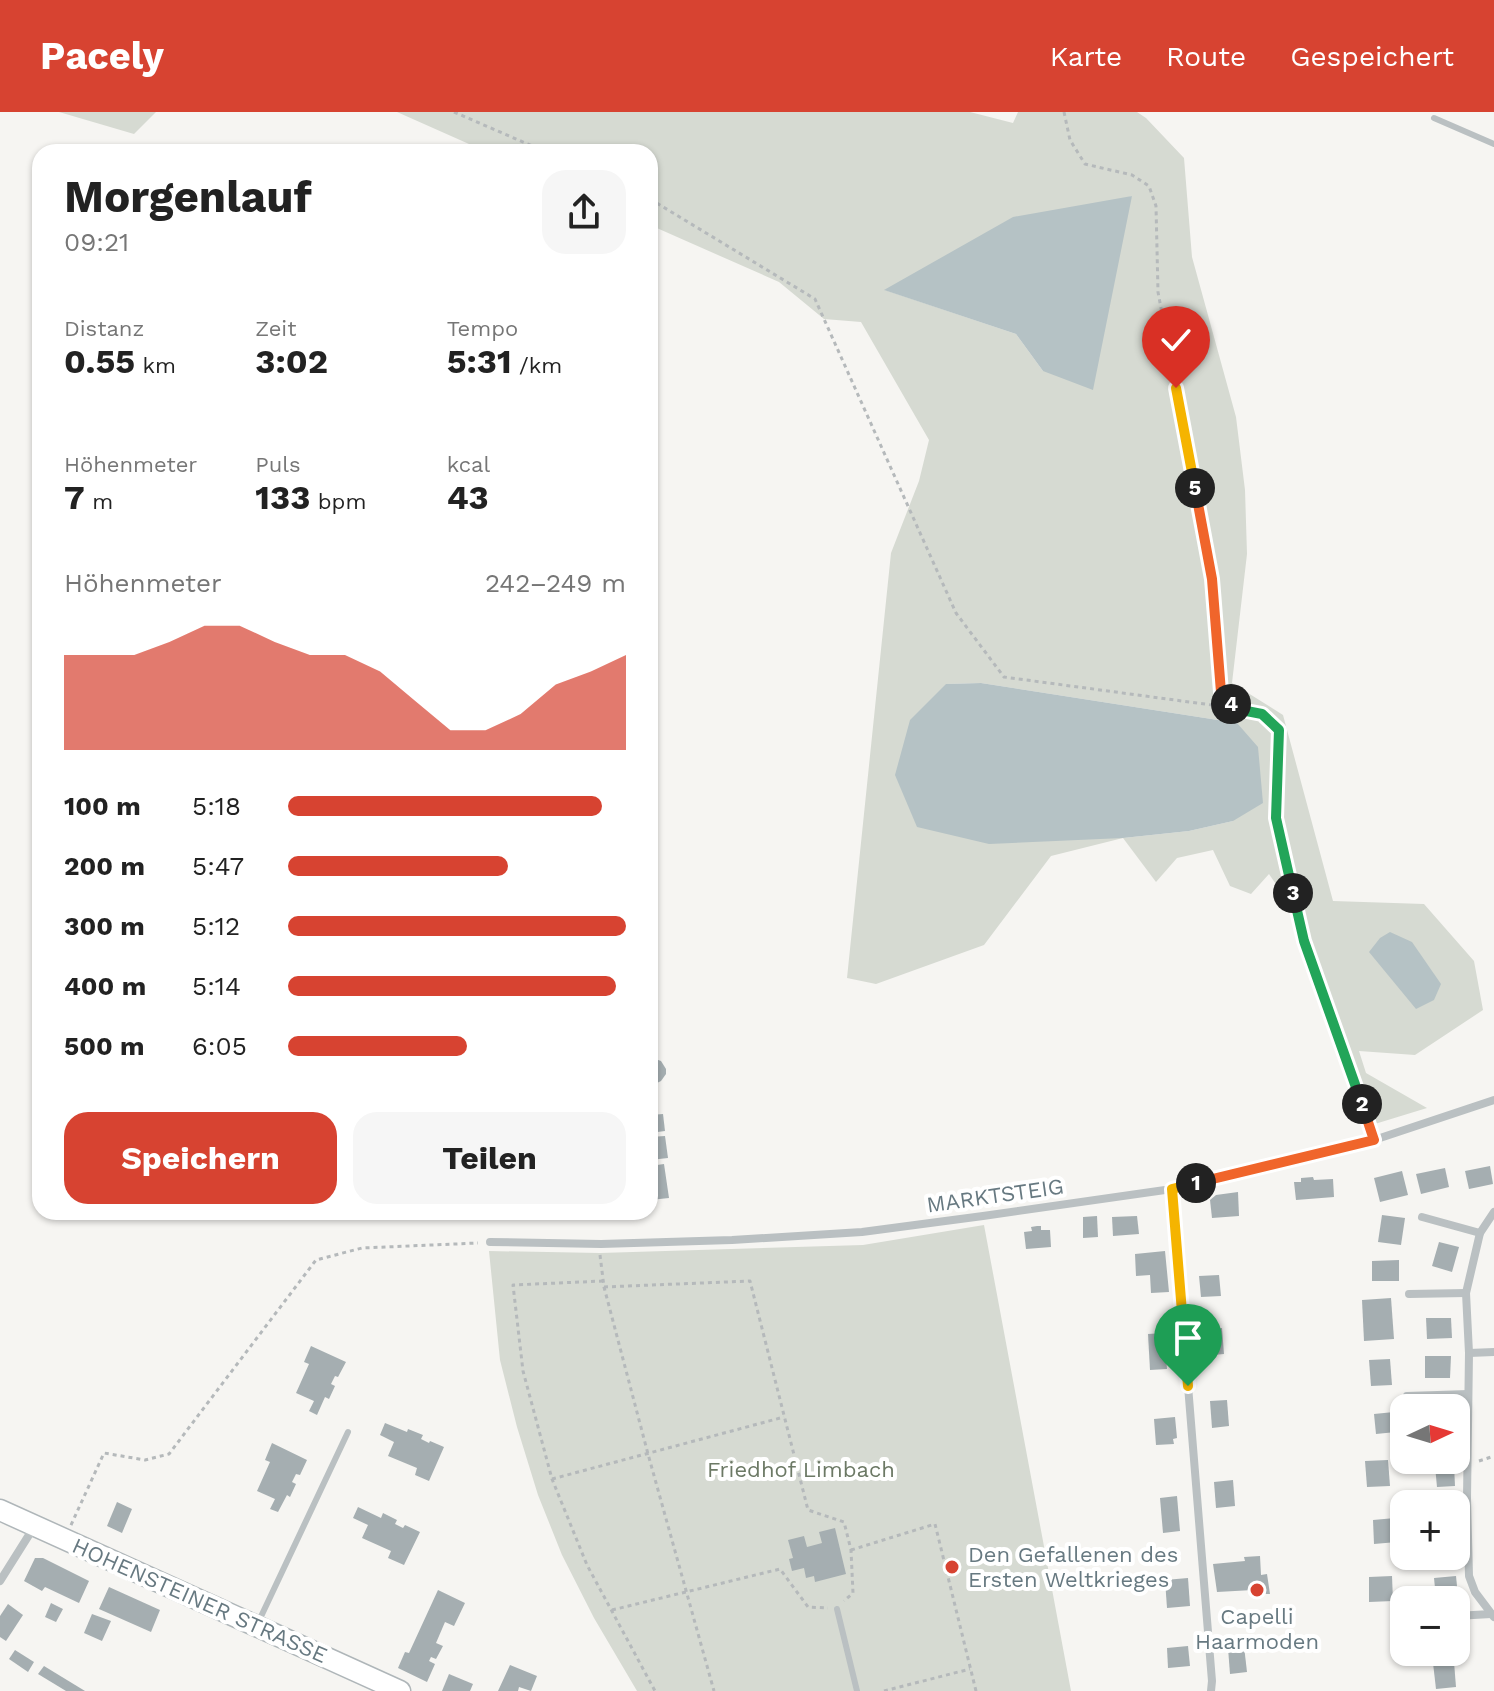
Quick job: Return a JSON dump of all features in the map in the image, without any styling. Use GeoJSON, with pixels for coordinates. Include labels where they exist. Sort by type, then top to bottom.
{"type":"FeatureCollection","features":[{"type":"Feature","properties":{"kind":"main road","name":"HOHENSTEINER STRASSE"},"geometry":{"type":"LineString","coordinates":[[0,1510],[400,1691]]}},
{"type":"Feature","properties":{"kind":"street","name":"MARKTSTEIG"},"geometry":{"type":"LineString","coordinates":[[490,1242],[601,1244],[862,1232],[1172,1189],[1374,1140],[1494,1100]]}},
{"type":"Feature","properties":{"kind":"street"},"geometry":{"type":"LineString","coordinates":[[1172,1189],[1211,1691]]}},
{"type":"Feature","properties":{"kind":"street"},"geometry":{"type":"LineString","coordinates":[[1468,1394],[1466,1293],[1480,1233],[1494,1212]]}},
{"type":"Feature","properties":{"kind":"street"},"geometry":{"type":"LineString","coordinates":[[1422,1217],[1480,1233]]}},
{"type":"Feature","properties":{"kind":"street"},"geometry":{"type":"LineString","coordinates":[[1409,1294],[1466,1293]]}},
{"type":"Feature","properties":{"kind":"street"},"geometry":{"type":"LineString","coordinates":[[1469,1353],[1494,1352]]}},
{"type":"Feature","properties":{"kind":"street"},"geometry":{"type":"LineString","coordinates":[[0,1581],[35,1526]]}},
{"type":"Feature","properties":{"kind":"street"},"geometry":{"type":"LineString","coordinates":[[1469,1570],[1475,1592],[1493,1616]]}},
{"type":"Feature","properties":{"kind":"street"},"geometry":{"type":"LineString","coordinates":[[1470,1616],[1493,1616]]}},
{"type":"Feature","properties":{"kind":"lane"},"geometry":{"type":"LineString","coordinates":[[1434,118],[1494,144]]}},
{"type":"Feature","properties":{"kind":"lane"},"geometry":{"type":"LineString","coordinates":[[257,1625],[348,1432]]}},
{"type":"Feature","properties":{"kind":"lane"},"geometry":{"type":"LineString","coordinates":[[837,1609],[857,1691]]}},
{"type":"Feature","properties":{"kind":"path"},"geometry":{"type":"LineString","coordinates":[[454,112],[528,144]]}},
{"type":"Feature","properties":{"kind":"path"},"geometry":{"type":"LineString","coordinates":[[1064,112],[1070,140],[1085,164],[1132,175],[1149,186],[1156,206],[1158,292],[1212,579],[1221,692],[1236,709]]}},
{"type":"Feature","properties":{"kind":"path"},"geometry":{"type":"LineString","coordinates":[[658,204],[815,299],[956,613],[1004,677],[1262,714],[1279,730],[1276,818],[1304,941],[1374,1140]]}},
{"type":"Feature","properties":{"kind":"path"},"geometry":{"type":"LineString","coordinates":[[65,1538],[104,1453],[145,1460],[169,1454],[316,1260],[362,1248],[490,1242]]}},
{"type":"Feature","properties":{"kind":"path"},"geometry":{"type":"LineString","coordinates":[[601,1244],[604,1287],[714,1691]]}},
{"type":"Feature","properties":{"kind":"path"},"geometry":{"type":"LineString","coordinates":[[603,1281],[513,1285],[523,1371],[552,1479],[587,1565],[655,1691]]}},
{"type":"Feature","properties":{"kind":"path"},"geometry":{"type":"LineString","coordinates":[[604,1287],[750,1281],[808,1510],[844,1522],[851,1550],[853,1593],[837,1609],[808,1607],[780,1569],[612,1610]]}},
{"type":"Feature","properties":{"kind":"path"},"geometry":{"type":"LineString","coordinates":[[552,1479],[784,1417]]}},
{"type":"Feature","properties":{"kind":"path"},"geometry":{"type":"LineString","coordinates":[[1470,1464],[1494,1456]]}},
{"type":"Feature","properties":{"kind":"path"},"geometry":{"type":"LineString","coordinates":[[851,1550],[935,1524],[976,1691]]}},
{"type":"Feature","properties":{"kind":"path"},"geometry":{"type":"LineString","coordinates":[[884,1691],[970,1669]]}},
{"type":"Feature","properties":{"kind":"green space"},"geometry":{"type":"Polygon","coordinates":[[[59,112],[156,112],[134,134],[59,112]]]}},
{"type":"Feature","properties":{"kind":"green space"},"geometry":{"type":"Polygon","coordinates":[[[397,112],[970,112],[1013,123],[1018,112],[1137,112],[1146,118],[1184,158],[1192,257],[1236,417],[1245,490],[1247,554],[1232,683],[1283,715],[1333,901],[1424,904],[1474,961],[1483,1010],[1415,1055],[1359,1051],[1366,1073],[1427,1108],[1365,1127],[1286,899],[1269,874],[1251,894],[1230,886],[1213,850],[1177,858],[1156,882],[1123,838],[1051,856],[984,945],[876,984],[847,978],[891,553],[919,481],[929,440],[861,322],[824,319],[779,282],[658,229],[658,144],[469,144],[397,112]],[[1132,196],[885,290],[1016,334],[1043,371],[1132,196]],[[981,683],[946,684],[1123,838],[1189,831],[1233,821],[1237,723],[981,683]]]}},
{"type":"Feature","properties":{"kind":"green space","name":"Friedhof Limbach"},"geometry":{"type":"Polygon","coordinates":[[[984,1225],[1071,1691],[637,1691],[594,1618],[562,1555],[538,1495],[500,1360],[489,1251],[600,1253],[863,1245],[984,1225]]]}},
{"type":"Feature","properties":{"kind":"shaded area"},"geometry":{"type":"Polygon","coordinates":[[[1132,196],[1093,390],[1043,371],[1016,334],[884,290],[1013,217],[1132,196]]]}},
{"type":"Feature","properties":{"kind":"shaded area"},"geometry":{"type":"Polygon","coordinates":[[[981,683],[1237,723],[1258,747],[1263,803],[1233,821],[1189,831],[1123,838],[989,844],[917,827],[895,775],[910,720],[946,684],[981,683]]]}},
{"type":"Feature","properties":{"kind":"shaded area"},"geometry":{"type":"Polygon","coordinates":[[[1390,932],[1412,942],[1441,984],[1434,1000],[1416,1009],[1369,952],[1380,938],[1390,932]]]}},
{"type":"Feature","properties":{"kind":"building"},"geometry":{"type":"Polygon","coordinates":[[[658,1060],[666,1069],[658,1082],[658,1060]]]}},
{"type":"Feature","properties":{"kind":"building"},"geometry":{"type":"Polygon","coordinates":[[[658,1114],[663,1114],[665,1131],[658,1132],[658,1114]]]}},
{"type":"Feature","properties":{"kind":"building"},"geometry":{"type":"Polygon","coordinates":[[[658,1136],[665,1136],[668,1158],[658,1159],[658,1136]]]}},
{"type":"Feature","properties":{"kind":"building"},"geometry":{"type":"Polygon","coordinates":[[[664,1164],[669,1198],[658,1199],[658,1165],[664,1164]]]}},
{"type":"Feature","properties":{"kind":"building"},"geometry":{"type":"Polygon","coordinates":[[[1490,1166],[1493,1184],[1469,1189],[1465,1171],[1490,1166]]]}},
{"type":"Feature","properties":{"kind":"building"},"geometry":{"type":"Polygon","coordinates":[[[1445,1168],[1449,1187],[1421,1194],[1416,1174],[1445,1168]]]}},
{"type":"Feature","properties":{"kind":"building"},"geometry":{"type":"Polygon","coordinates":[[[1402,1171],[1408,1195],[1380,1202],[1374,1178],[1402,1171]]]}},
{"type":"Feature","properties":{"kind":"building"},"geometry":{"type":"Polygon","coordinates":[[[1313,1177],[1314,1180],[1333,1179],[1334,1197],[1296,1200],[1294,1182],[1313,1177]]]}},
{"type":"Feature","properties":{"kind":"building"},"geometry":{"type":"Polygon","coordinates":[[[1238,1192],[1239,1216],[1212,1218],[1210,1200],[1216,1195],[1238,1192]]]}},
{"type":"Feature","properties":{"kind":"building"},"geometry":{"type":"Polygon","coordinates":[[[1382,1215],[1405,1218],[1401,1245],[1378,1242],[1382,1215]]]}},
{"type":"Feature","properties":{"kind":"building"},"geometry":{"type":"Polygon","coordinates":[[[1097,1216],[1098,1237],[1083,1238],[1083,1217],[1097,1216]]]}},
{"type":"Feature","properties":{"kind":"building"},"geometry":{"type":"Polygon","coordinates":[[[1137,1216],[1139,1234],[1113,1236],[1112,1217],[1137,1216]]]}},
{"type":"Feature","properties":{"kind":"building"},"geometry":{"type":"Polygon","coordinates":[[[1041,1226],[1041,1230],[1050,1230],[1051,1247],[1026,1249],[1024,1232],[1041,1226]]]}},
{"type":"Feature","properties":{"kind":"building"},"geometry":{"type":"Polygon","coordinates":[[[1439,1242],[1459,1247],[1452,1272],[1432,1266],[1439,1242]]]}},
{"type":"Feature","properties":{"kind":"building"},"geometry":{"type":"Polygon","coordinates":[[[1165,1251],[1169,1292],[1151,1293],[1150,1275],[1136,1276],[1135,1254],[1165,1251]]]}},
{"type":"Feature","properties":{"kind":"building"},"geometry":{"type":"Polygon","coordinates":[[[1399,1260],[1399,1281],[1372,1281],[1372,1261],[1399,1260]]]}},
{"type":"Feature","properties":{"kind":"building"},"geometry":{"type":"Polygon","coordinates":[[[1219,1275],[1221,1296],[1201,1297],[1199,1276],[1219,1275]]]}},
{"type":"Feature","properties":{"kind":"building"},"geometry":{"type":"Polygon","coordinates":[[[1391,1298],[1394,1339],[1364,1341],[1362,1300],[1391,1298]]]}},
{"type":"Feature","properties":{"kind":"building"},"geometry":{"type":"Polygon","coordinates":[[[1426,1318],[1451,1318],[1452,1338],[1427,1339],[1426,1318]]]}},
{"type":"Feature","properties":{"kind":"building"},"geometry":{"type":"Polygon","coordinates":[[[1222,1328],[1224,1354],[1202,1356],[1200,1338],[1205,1338],[1204,1330],[1222,1328]]]}},
{"type":"Feature","properties":{"kind":"building"},"geometry":{"type":"Polygon","coordinates":[[[1164,1333],[1167,1369],[1150,1370],[1148,1334],[1164,1333]]]}},
{"type":"Feature","properties":{"kind":"building"},"geometry":{"type":"Polygon","coordinates":[[[311,1346],[346,1362],[338,1377],[335,1376],[331,1384],[335,1386],[329,1399],[325,1397],[317,1415],[309,1411],[314,1401],[296,1393],[309,1364],[304,1362],[311,1346]]]}},
{"type":"Feature","properties":{"kind":"building"},"geometry":{"type":"Polygon","coordinates":[[[1425,1356],[1451,1356],[1450,1378],[1425,1378],[1425,1356]]]}},
{"type":"Feature","properties":{"kind":"building"},"geometry":{"type":"Polygon","coordinates":[[[1390,1359],[1392,1385],[1371,1386],[1369,1360],[1390,1359]]]}},
{"type":"Feature","properties":{"kind":"building"},"geometry":{"type":"Polygon","coordinates":[[[1227,1400],[1229,1426],[1212,1428],[1210,1401],[1227,1400]]]}},
{"type":"Feature","properties":{"kind":"building"},"geometry":{"type":"Polygon","coordinates":[[[1390,1412],[1390,1433],[1376,1434],[1374,1414],[1390,1412]]]}},
{"type":"Feature","properties":{"kind":"building"},"geometry":{"type":"Polygon","coordinates":[[[1175,1417],[1177,1438],[1173,1439],[1174,1444],[1156,1445],[1154,1419],[1175,1417]]]}},
{"type":"Feature","properties":{"kind":"building"},"geometry":{"type":"Polygon","coordinates":[[[385,1423],[423,1435],[421,1439],[444,1447],[429,1481],[415,1475],[417,1468],[388,1456],[394,1442],[380,1435],[385,1423]]]}},
{"type":"Feature","properties":{"kind":"building"},"geometry":{"type":"Polygon","coordinates":[[[272,1443],[307,1460],[300,1475],[296,1474],[292,1482],[296,1484],[290,1497],[287,1495],[278,1512],[270,1509],[275,1499],[257,1491],[270,1462],[265,1460],[272,1443]]]}},
{"type":"Feature","properties":{"kind":"building"},"geometry":{"type":"Polygon","coordinates":[[[1388,1460],[1390,1486],[1367,1487],[1365,1461],[1388,1460]]]}},
{"type":"Feature","properties":{"kind":"building"},"geometry":{"type":"Polygon","coordinates":[[[1436,1474],[1454,1474],[1455,1486],[1437,1487],[1436,1474]]]}},
{"type":"Feature","properties":{"kind":"building"},"geometry":{"type":"Polygon","coordinates":[[[1233,1480],[1235,1506],[1216,1508],[1214,1482],[1233,1480]]]}},
{"type":"Feature","properties":{"kind":"building"},"geometry":{"type":"Polygon","coordinates":[[[1177,1496],[1180,1531],[1163,1533],[1160,1498],[1177,1496]]]}},
{"type":"Feature","properties":{"kind":"building"},"geometry":{"type":"Polygon","coordinates":[[[117,1502],[132,1509],[122,1533],[107,1526],[117,1502]]]}},
{"type":"Feature","properties":{"kind":"building"},"geometry":{"type":"Polygon","coordinates":[[[358,1507],[381,1518],[383,1513],[397,1520],[395,1524],[420,1532],[404,1565],[388,1558],[391,1551],[362,1538],[368,1525],[353,1518],[358,1507]]]}},
{"type":"Feature","properties":{"kind":"building"},"geometry":{"type":"Polygon","coordinates":[[[1390,1518],[1390,1543],[1374,1544],[1373,1520],[1390,1518]]]}},
{"type":"Feature","properties":{"kind":"building"},"geometry":{"type":"Polygon","coordinates":[[[835,1528],[846,1574],[815,1582],[814,1576],[806,1578],[804,1568],[792,1571],[789,1559],[793,1558],[788,1540],[804,1536],[807,1547],[822,1543],[819,1532],[835,1528]]]}},
{"type":"Feature","properties":{"kind":"building"},"geometry":{"type":"Polygon","coordinates":[[[1260,1556],[1261,1575],[1267,1574],[1270,1594],[1254,1594],[1253,1590],[1217,1592],[1213,1564],[1245,1561],[1244,1557],[1260,1556]]]}},
{"type":"Feature","properties":{"kind":"building"},"geometry":{"type":"Polygon","coordinates":[[[35,1558],[43,1558],[89,1581],[79,1603],[45,1587],[42,1591],[24,1581],[35,1558]]]}},
{"type":"Feature","properties":{"kind":"building"},"geometry":{"type":"Polygon","coordinates":[[[1392,1576],[1390,1601],[1369,1602],[1369,1577],[1392,1576]]]}},
{"type":"Feature","properties":{"kind":"building"},"geometry":{"type":"Polygon","coordinates":[[[1456,1576],[1457,1586],[1435,1586],[1434,1578],[1456,1576]]]}},
{"type":"Feature","properties":{"kind":"building"},"geometry":{"type":"Polygon","coordinates":[[[1188,1578],[1190,1606],[1167,1608],[1165,1580],[1188,1578]]]}},
{"type":"Feature","properties":{"kind":"building"},"geometry":{"type":"Polygon","coordinates":[[[109,1587],[160,1610],[151,1632],[99,1609],[109,1587]]]}},
{"type":"Feature","properties":{"kind":"building"},"geometry":{"type":"Polygon","coordinates":[[[438,1590],[465,1603],[454,1626],[445,1622],[436,1643],[443,1646],[436,1659],[431,1657],[429,1661],[435,1664],[427,1682],[398,1668],[405,1652],[409,1653],[438,1590]]]}},
{"type":"Feature","properties":{"kind":"building"},"geometry":{"type":"Polygon","coordinates":[[[51,1603],[63,1609],[56,1622],[45,1617],[51,1603]]]}},
{"type":"Feature","properties":{"kind":"building"},"geometry":{"type":"Polygon","coordinates":[[[8,1604],[23,1615],[6,1641],[0,1637],[0,1616],[8,1604]]]}},
{"type":"Feature","properties":{"kind":"building"},"geometry":{"type":"Polygon","coordinates":[[[92,1614],[111,1621],[102,1641],[84,1633],[92,1614]]]}},
{"type":"Feature","properties":{"kind":"building"},"geometry":{"type":"Polygon","coordinates":[[[1188,1646],[1190,1666],[1168,1668],[1167,1648],[1188,1646]]]}},
{"type":"Feature","properties":{"kind":"building"},"geometry":{"type":"Polygon","coordinates":[[[1244,1646],[1247,1672],[1230,1674],[1228,1648],[1244,1646]]]}},
{"type":"Feature","properties":{"kind":"building"},"geometry":{"type":"Polygon","coordinates":[[[15,1650],[34,1662],[28,1672],[9,1659],[15,1650]]]}},
{"type":"Feature","properties":{"kind":"building"},"geometry":{"type":"Polygon","coordinates":[[[510,1665],[537,1676],[531,1691],[519,1687],[518,1691],[498,1691],[510,1665]]]}},
{"type":"Feature","properties":{"kind":"building"},"geometry":{"type":"Polygon","coordinates":[[[44,1666],[85,1691],[66,1691],[38,1674],[44,1666]]]}},
{"type":"Feature","properties":{"kind":"building"},"geometry":{"type":"Polygon","coordinates":[[[1433,1666],[1454,1666],[1456,1687],[1436,1689],[1433,1666]]]}},
{"type":"Feature","properties":{"kind":"building"},"geometry":{"type":"Polygon","coordinates":[[[449,1674],[473,1684],[470,1691],[442,1691],[449,1674]]]}},
{"type":"Feature","properties":{"kind":"place","name":"Den Gefallenen des Ersten Weltkrieges"},"geometry":{"type":"Point","coordinates":[952,1567]}},
{"type":"Feature","properties":{"kind":"place","name":"Capelli Haarmoden"},"geometry":{"type":"Point","coordinates":[1257,1590]}},
{"type":"Feature","properties":{"kind":"route"},"geometry":{"type":"LineString","coordinates":[[1176,388],[1212,579],[1221,692],[1236,709],[1262,714],[1279,730],[1276,818],[1304,941],[1374,1140],[1172,1189],[1188,1386]]}}]}
